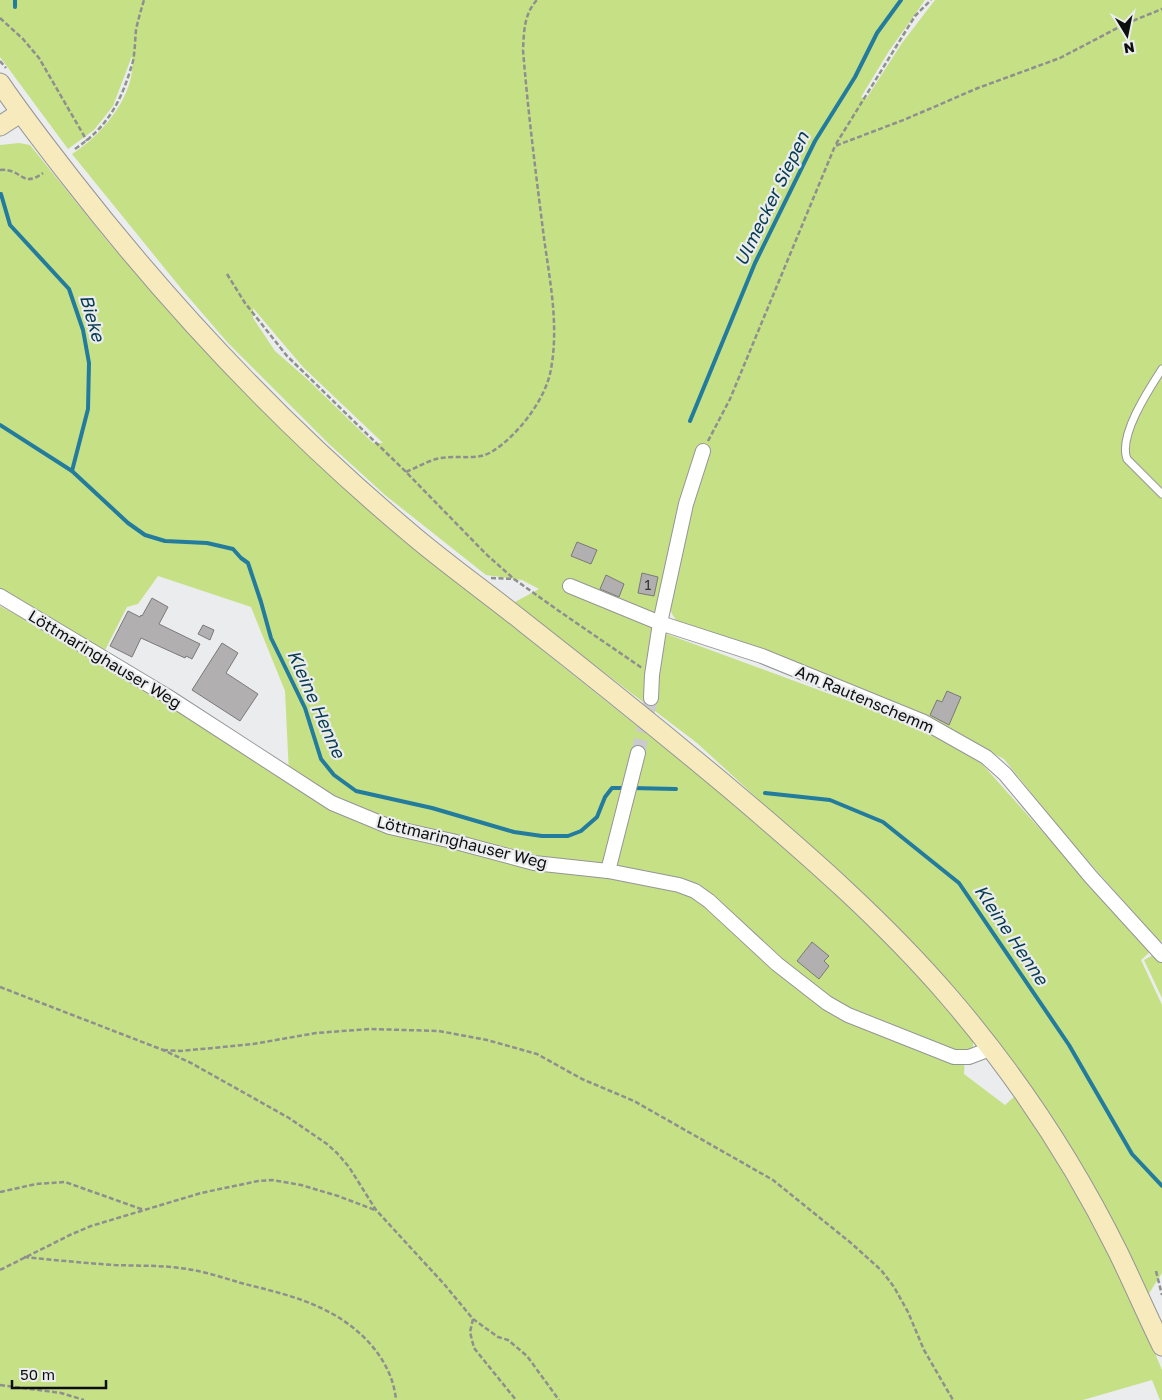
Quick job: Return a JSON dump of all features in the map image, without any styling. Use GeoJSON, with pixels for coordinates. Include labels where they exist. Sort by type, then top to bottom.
{"type":"FeatureCollection","features":[{"type":"Feature","properties":{"kind":"main road"},"geometry":{"type":"LineString","coordinates":[[4,77],[20,113],[114,234],[220,354],[285,420],[417,539],[627,702],[786,836],[874,916],[898,941],[953,1002],[1028,1100],[1065,1157],[1099,1215],[1162,1346]]}},
{"type":"Feature","properties":{"kind":"main road"},"geometry":{"type":"LineString","coordinates":[[0,126],[20,113]]}},
{"type":"Feature","properties":{"kind":"street"},"geometry":{"type":"LineString","coordinates":[[651,698],[652,676],[660,623],[686,504],[703,451]]}},
{"type":"Feature","properties":{"kind":"street"},"geometry":{"type":"LineString","coordinates":[[570,586],[660,623]]}},
{"type":"Feature","properties":{"kind":"street","name":"Löttmaringhauser Weg"},"geometry":{"type":"LineString","coordinates":[[0,596],[167,696],[332,802],[364,817],[390,827],[534,863],[608,871],[679,885],[695,891],[709,901],[777,964],[816,996],[848,1015],[954,1057],[968,1057],[990,1048]]}},
{"type":"Feature","properties":{"kind":"street","name":"Am Rautenschemm"},"geometry":{"type":"LineString","coordinates":[[660,623],[762,656],[924,722],[986,757],[1005,774],[1091,877],[1162,955]]}},
{"type":"Feature","properties":{"kind":"street"},"geometry":{"type":"LineString","coordinates":[[608,871],[638,753]]}},
{"type":"Feature","properties":{"kind":"lane"},"geometry":{"type":"LineString","coordinates":[[1162,369],[1149,389],[1133,421],[1125,448],[1127,458],[1162,494]]}},
{"type":"Feature","properties":{"kind":"path"},"geometry":{"type":"LineString","coordinates":[[75,149],[88,141],[111,116],[116,106],[133,60],[136,28],[144,0]]}},
{"type":"Feature","properties":{"kind":"path"},"geometry":{"type":"LineString","coordinates":[[406,472],[441,458],[476,457],[495,450],[522,424],[540,399],[549,377],[555,336],[552,292],[523,50],[524,27],[530,7],[537,0]]}},
{"type":"Feature","properties":{"kind":"path"},"geometry":{"type":"LineString","coordinates":[[703,451],[730,398],[835,146],[915,16],[931,0]]}},
{"type":"Feature","properties":{"kind":"path"},"geometry":{"type":"LineString","coordinates":[[835,146],[876,131],[978,88],[1060,58],[1125,24],[1162,9]]}},
{"type":"Feature","properties":{"kind":"path"},"geometry":{"type":"LineString","coordinates":[[0,18],[38,58],[88,141]]}},
{"type":"Feature","properties":{"kind":"path"},"geometry":{"type":"LineString","coordinates":[[0,61],[4,77]]}},
{"type":"Feature","properties":{"kind":"path"},"geometry":{"type":"LineString","coordinates":[[0,170],[12,170],[24,180],[30,180],[43,173]]}},
{"type":"Feature","properties":{"kind":"path"},"geometry":{"type":"LineString","coordinates":[[227,274],[257,319],[288,356],[486,554],[514,579],[558,612],[652,676]]}},
{"type":"Feature","properties":{"kind":"path"},"geometry":{"type":"LineString","coordinates":[[484,577],[514,579]]}},
{"type":"Feature","properties":{"kind":"path"},"geometry":{"type":"LineString","coordinates":[[0,987],[192,1063],[288,1118],[327,1144],[338,1153],[349,1167],[376,1210],[444,1284],[473,1319],[498,1337],[508,1340],[527,1356],[559,1400]]}},
{"type":"Feature","properties":{"kind":"path"},"geometry":{"type":"LineString","coordinates":[[163,1050],[182,1051],[253,1044],[328,1031],[370,1029],[439,1031],[487,1040],[537,1054],[582,1079],[634,1101],[773,1180],[851,1243],[881,1270],[894,1287],[908,1312],[928,1359],[953,1400]]}},
{"type":"Feature","properties":{"kind":"path"},"geometry":{"type":"LineString","coordinates":[[0,1270],[91,1226],[146,1211],[200,1193],[258,1181],[272,1180],[302,1185],[376,1210]]}},
{"type":"Feature","properties":{"kind":"path"},"geometry":{"type":"LineString","coordinates":[[0,1192],[36,1184],[65,1182],[146,1211]]}},
{"type":"Feature","properties":{"kind":"path"},"geometry":{"type":"LineString","coordinates":[[24,1257],[116,1265],[164,1266],[197,1270],[262,1288],[321,1308],[351,1326],[378,1352],[391,1373],[396,1400]]}},
{"type":"Feature","properties":{"kind":"path"},"geometry":{"type":"LineString","coordinates":[[1156,1271],[1162,1295]]}},
{"type":"Feature","properties":{"kind":"path"},"geometry":{"type":"LineString","coordinates":[[473,1319],[470,1332],[474,1348],[516,1400]]}},
{"type":"Feature","properties":{"kind":"path"},"geometry":{"type":"LineString","coordinates":[[0,1385],[61,1393],[84,1400]]}},
{"type":"Feature","properties":{"kind":"green space"},"geometry":{"type":"Polygon","coordinates":[[[0,0],[925,0],[889,51],[861,97],[866,99],[902,43],[935,0],[1162,0],[1162,941],[1141,960],[1162,1005],[1162,1273],[1148,1295],[1022,1078],[950,983],[889,919],[697,743],[513,603],[539,589],[522,580],[486,575],[385,495],[329,444],[228,343],[184,292],[72,154],[95,136],[123,99],[129,85],[132,56],[113,106],[94,130],[68,149],[0,57],[0,0]],[[253,308],[253,318],[275,351],[373,443],[383,443],[303,367],[253,308]],[[669,603],[653,629],[922,728],[982,764],[1141,942],[1148,929],[1060,829],[1004,759],[939,725],[678,623],[672,614],[669,603]]]}},
{"type":"Feature","properties":{"kind":"green space"},"geometry":{"type":"Polygon","coordinates":[[[19,143],[30,145],[109,243],[205,349],[371,509],[490,608],[769,832],[861,915],[903,958],[973,1041],[973,1047],[970,1051],[965,1052],[964,1074],[1005,1105],[1016,1095],[1032,1119],[1087,1214],[1137,1310],[1162,1370],[1162,1400],[1160,1400],[1152,1380],[1083,1400],[0,1400],[0,606],[167,696],[289,774],[285,691],[251,607],[158,576],[138,604],[127,607],[102,656],[0,593],[0,145],[19,143]]]}},
{"type":"Feature","properties":{"kind":"green space"},"geometry":{"type":"Polygon","coordinates":[[[1155,954],[1162,961],[1162,998],[1144,960],[1155,954]]]}},
{"type":"Feature","properties":{"kind":"building"},"geometry":{"type":"Polygon","coordinates":[[[577,542],[597,550],[591,564],[571,556],[577,542]]]}},
{"type":"Feature","properties":{"kind":"building"},"geometry":{"type":"Polygon","coordinates":[[[642,573],[658,577],[654,596],[638,593],[642,573]]]}},
{"type":"Feature","properties":{"kind":"building"},"geometry":{"type":"Polygon","coordinates":[[[606,575],[624,584],[619,597],[600,589],[606,575]]]}},
{"type":"Feature","properties":{"kind":"building"},"geometry":{"type":"Polygon","coordinates":[[[152,598],[168,607],[159,624],[200,644],[192,659],[186,656],[185,658],[141,638],[132,657],[110,646],[128,611],[140,617],[142,616],[152,598]]]}},
{"type":"Feature","properties":{"kind":"building"},"geometry":{"type":"Polygon","coordinates":[[[203,625],[214,630],[210,640],[198,634],[203,625]]]}},
{"type":"Feature","properties":{"kind":"building"},"geometry":{"type":"Polygon","coordinates":[[[222,643],[238,653],[226,673],[258,694],[240,721],[192,690],[222,643]]]}},
{"type":"Feature","properties":{"kind":"building"},"geometry":{"type":"Polygon","coordinates":[[[947,691],[961,697],[949,725],[930,715],[937,700],[942,702],[947,691]]]}},
{"type":"Feature","properties":{"kind":"building"},"geometry":{"type":"Polygon","coordinates":[[[812,942],[829,956],[824,961],[829,966],[819,979],[797,961],[812,942]]]}},
{"type":"Feature","properties":{"kind":"waterway","name":"Bieke"},"geometry":{"type":"LineString","coordinates":[[15,0],[15,7]]}},
{"type":"Feature","properties":{"kind":"waterway","name":"Ulmecker Siepen"},"geometry":{"type":"LineString","coordinates":[[690,421],[755,263],[815,141],[855,77],[877,33],[901,0]]}},
{"type":"Feature","properties":{"kind":"waterway","name":"Bieke"},"geometry":{"type":"LineString","coordinates":[[1,194],[10,225],[69,289],[83,330],[89,363],[88,409],[72,471]]}},
{"type":"Feature","properties":{"kind":"waterway","name":"Kleine Henne"},"geometry":{"type":"LineString","coordinates":[[0,425],[72,471],[128,523],[145,535],[165,541],[207,543],[233,549],[248,563],[271,638],[305,708],[321,759],[334,775],[356,791],[432,808],[514,832],[542,836],[568,836],[581,831],[597,817],[605,797],[612,788],[625,788]]}},
{"type":"Feature","properties":{"kind":"waterway","name":"Kleine Henne"},"geometry":{"type":"LineString","coordinates":[[632,788],[676,789]]}},
{"type":"Feature","properties":{"kind":"waterway","name":"Kleine Henne"},"geometry":{"type":"LineString","coordinates":[[765,793],[830,800],[883,822],[959,883],[1069,1045],[1132,1154],[1162,1186]]}},
{"type":"Feature","properties":{"kind":"tunnel"},"geometry":{"type":"LineString","coordinates":[[638,753],[651,698]]}}]}
